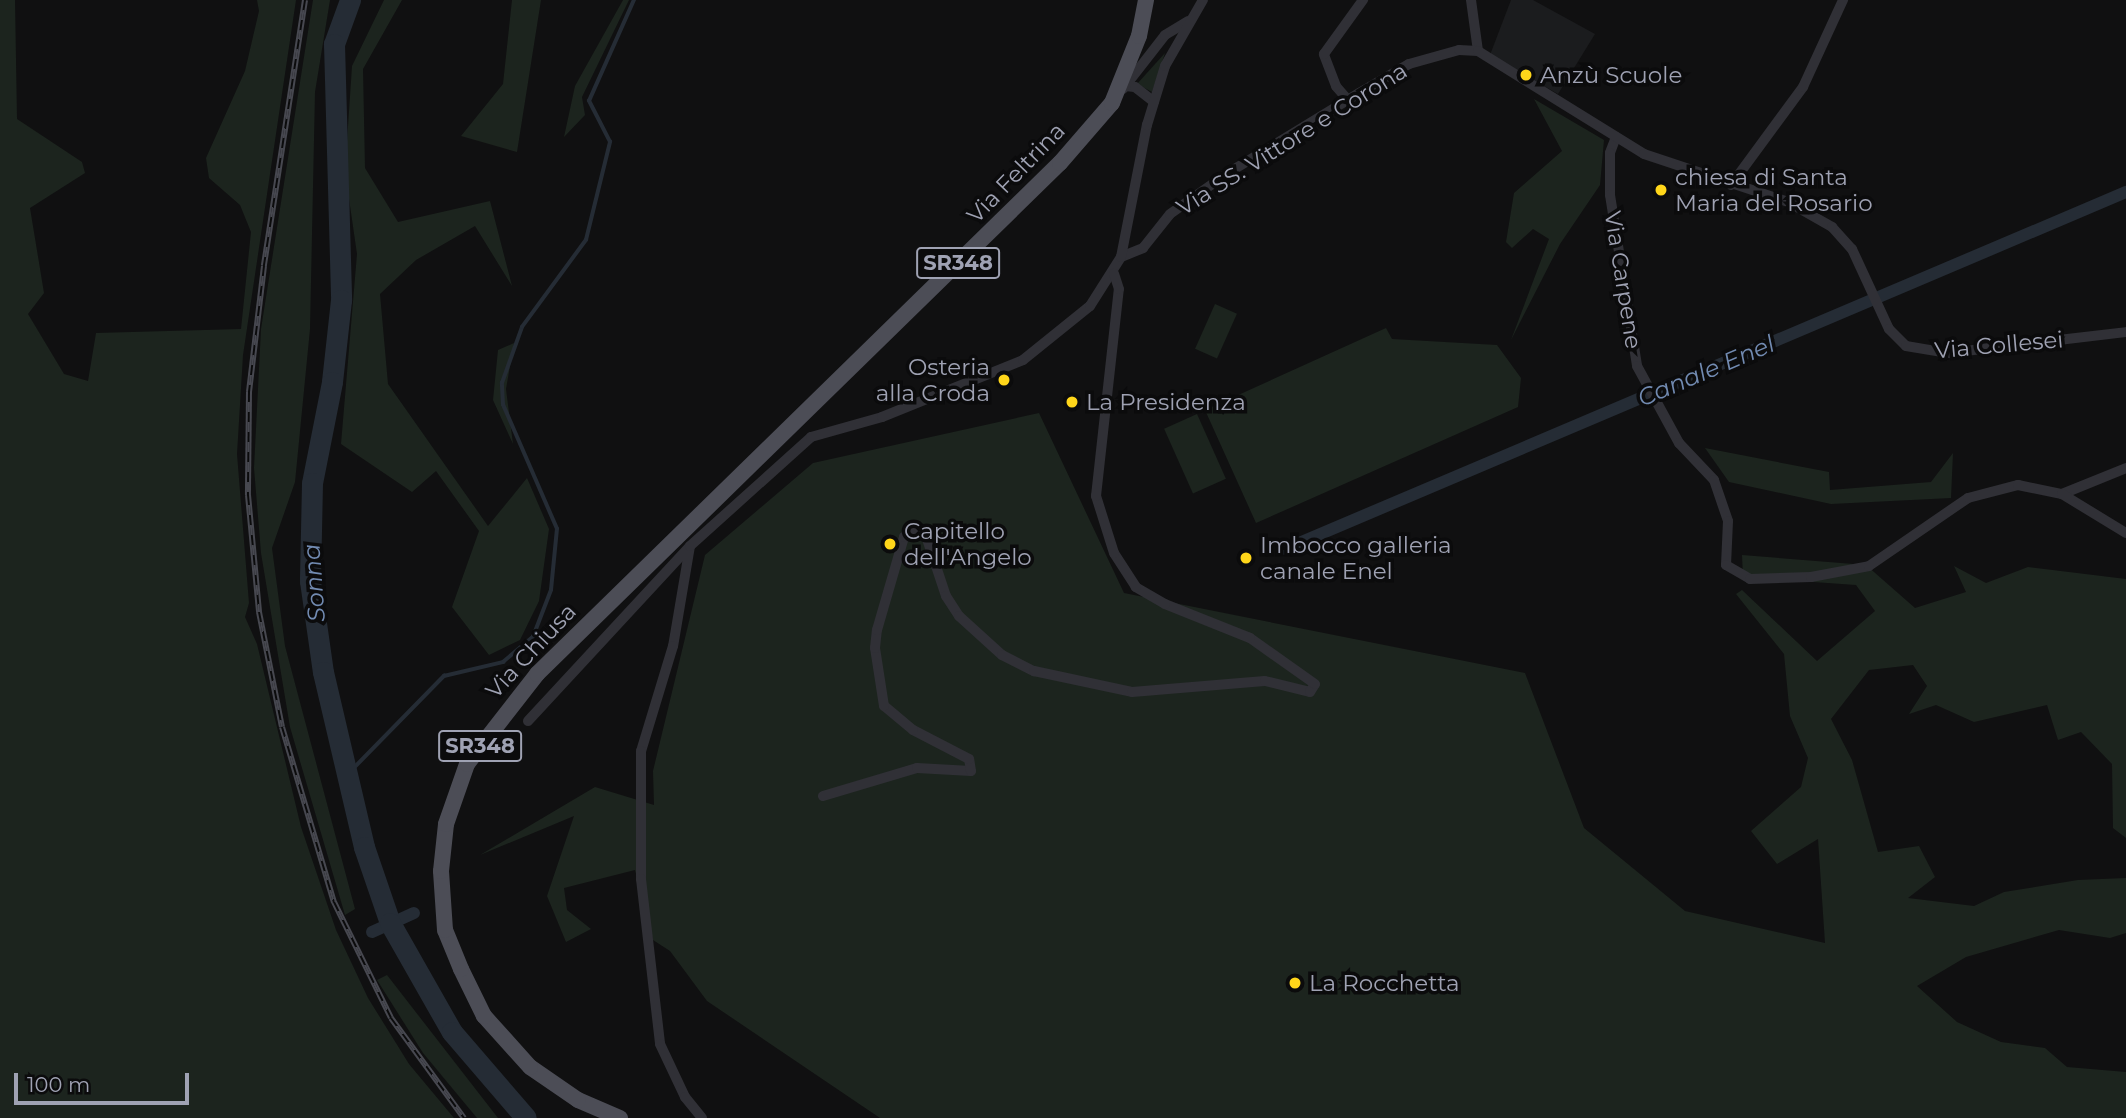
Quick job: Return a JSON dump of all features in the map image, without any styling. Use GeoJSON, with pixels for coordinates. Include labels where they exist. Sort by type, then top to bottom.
{"type":"FeatureCollection","features":[{"type":"Feature","properties":{"kind":"main road","name":"Via Feltrina"},"geometry":{"type":"LineString","coordinates":[[800,418],[1060,163],[1112,103],[1139,36],[1146,0]]}},
{"type":"Feature","properties":{"kind":"main road","name":"Via Chiusa"},"geometry":{"type":"LineString","coordinates":[[620,1118],[578,1100],[530,1067],[484,1016],[445,930],[441,872],[446,824],[467,764],[537,674],[800,418]]}},
{"type":"Feature","properties":{"kind":"street","name":"Via Feltrina"},"geometry":{"type":"LineString","coordinates":[[1112,103],[1165,35],[1188,21],[1203,0]]}},
{"type":"Feature","properties":{"kind":"street"},"geometry":{"type":"LineString","coordinates":[[1348,100],[1336,86],[1324,54],[1363,0]]}},
{"type":"Feature","properties":{"kind":"street"},"geometry":{"type":"LineString","coordinates":[[1471,0],[1478,51],[1644,154],[1731,185],[1803,87],[1843,0]]}},
{"type":"Feature","properties":{"kind":"street"},"geometry":{"type":"LineString","coordinates":[[527,721],[690,546],[811,438],[882,417],[1023,360],[1090,306],[1114,274],[1121,257],[1154,102],[1165,66],[1188,21]]}},
{"type":"Feature","properties":{"kind":"street","name":"Via SS. Vittore e Corona"},"geometry":{"type":"LineString","coordinates":[[1121,257],[1143,248],[1170,214],[1228,173],[1409,64],[1459,50],[1478,51]]}},
{"type":"Feature","properties":{"kind":"street"},"geometry":{"type":"LineString","coordinates":[[1125,86],[1135,87],[1154,102]]}},
{"type":"Feature","properties":{"kind":"street","name":"Via Carpene"},"geometry":{"type":"LineString","coordinates":[[1616,137],[1610,153],[1610,195],[1637,366],[1661,415],[1714,480],[1728,521],[1726,565],[1750,579],[1811,577],[1869,566],[1968,498],[2018,485],[2062,494]]}},
{"type":"Feature","properties":{"kind":"street","name":"Via Collesei"},"geometry":{"type":"LineString","coordinates":[[1731,185],[1788,202],[1832,227],[1852,250],[1881,312],[1900,342],[1928,352],[2126,332]]}},
{"type":"Feature","properties":{"kind":"street"},"geometry":{"type":"LineString","coordinates":[[822,796],[917,768],[971,771],[969,759],[912,730],[884,706],[875,648],[877,630],[904,537],[915,529],[926,536],[946,596],[959,617],[993,648],[1034,671],[1132,692],[1265,681],[1310,691],[1315,684],[1250,638],[1165,604],[1136,587],[1122,570],[1096,496],[1119,289],[1114,274]]}},
{"type":"Feature","properties":{"kind":"street"},"geometry":{"type":"LineString","coordinates":[[2062,494],[2126,468]]}},
{"type":"Feature","properties":{"kind":"street"},"geometry":{"type":"LineString","coordinates":[[2062,494],[2126,533]]}},
{"type":"Feature","properties":{"kind":"street"},"geometry":{"type":"LineString","coordinates":[[690,546],[692,552],[673,646],[641,751],[641,879],[660,1044],[685,1097],[702,1118]]}},
{"type":"Feature","properties":{"kind":"shaded area"},"geometry":{"type":"Polygon","coordinates":[[[0,0],[15,0],[17,119],[82,162],[85,173],[30,208],[44,293],[28,314],[64,374],[88,381],[96,333],[241,329],[251,232],[240,205],[209,178],[206,158],[245,71],[259,11],[257,0],[296,0],[243,355],[237,454],[249,603],[245,617],[257,644],[301,827],[336,930],[368,998],[409,1064],[454,1118],[0,1118],[0,0]]]}},
{"type":"Feature","properties":{"kind":"shaded area"},"geometry":{"type":"Polygon","coordinates":[[[313,0],[330,0],[315,92],[310,329],[295,482],[272,548],[285,646],[355,909],[345,915],[290,727],[261,553],[254,468],[261,329],[313,0]]]}},
{"type":"Feature","properties":{"kind":"shaded area"},"geometry":{"type":"Polygon","coordinates":[[[384,0],[402,0],[363,69],[365,168],[398,222],[490,201],[512,286],[475,226],[416,260],[380,294],[388,384],[488,526],[527,478],[549,529],[539,601],[520,640],[489,655],[452,607],[479,531],[436,471],[412,492],[341,444],[357,254],[345,171],[352,66],[384,0]]]}},
{"type":"Feature","properties":{"kind":"shaded area"},"geometry":{"type":"Polygon","coordinates":[[[512,0],[541,0],[517,152],[461,136],[503,84],[512,0]]]}},
{"type":"Feature","properties":{"kind":"shaded area"},"geometry":{"type":"Polygon","coordinates":[[[623,0],[629,0],[582,97],[585,115],[564,137],[575,86],[623,0]]]}},
{"type":"Feature","properties":{"kind":"shaded area"},"geometry":{"type":"Polygon","coordinates":[[[1511,0],[1533,0],[1595,34],[1558,94],[1490,55],[1511,0]]]}},
{"type":"Feature","properties":{"kind":"shaded area"},"geometry":{"type":"Polygon","coordinates":[[[1165,53],[1152,92],[1137,84],[1165,53]]]}},
{"type":"Feature","properties":{"kind":"shaded area"},"geometry":{"type":"Polygon","coordinates":[[[1534,99],[1604,140],[1600,185],[1560,244],[1511,340],[1549,239],[1533,229],[1512,248],[1506,242],[1514,193],[1562,151],[1534,99]]]}},
{"type":"Feature","properties":{"kind":"shaded area"},"geometry":{"type":"Polygon","coordinates":[[[1215,304],[1237,314],[1217,359],[1195,349],[1215,304]]]}},
{"type":"Feature","properties":{"kind":"shaded area"},"geometry":{"type":"Polygon","coordinates":[[[1386,328],[1392,339],[1497,345],[1521,378],[1518,407],[1256,523],[1205,410],[1386,328]]]}},
{"type":"Feature","properties":{"kind":"shaded area"},"geometry":{"type":"Polygon","coordinates":[[[514,343],[506,389],[513,444],[493,400],[498,350],[514,343]]]}},
{"type":"Feature","properties":{"kind":"shaded area"},"geometry":{"type":"Polygon","coordinates":[[[1039,413],[1124,593],[1525,673],[1584,828],[1685,911],[1825,943],[1818,839],[1777,864],[1751,831],[1801,787],[1808,758],[1790,716],[1784,654],[1736,594],[1742,590],[1817,661],[1875,611],[1856,585],[1743,577],[1742,555],[1866,565],[1915,608],[1966,592],[1954,566],[1986,583],[2028,567],[2126,579],[2126,838],[2113,828],[2112,764],[2081,732],[2058,740],[2047,705],[1974,722],[1936,705],[1909,714],[1927,686],[1913,665],[1869,670],[1831,719],[1852,760],[1878,852],[1919,846],[1935,877],[1908,898],[1974,906],[2004,892],[2078,880],[2126,878],[2126,933],[2110,938],[2059,930],[1966,957],[1917,986],[1957,1022],[2001,1042],[2045,1048],[2067,1067],[2126,1072],[2126,1118],[880,1118],[707,1001],[670,951],[653,940],[635,870],[564,888],[567,910],[591,929],[566,942],[547,896],[574,816],[480,855],[595,787],[654,805],[653,771],[705,555],[813,463],[1039,413]]]}},
{"type":"Feature","properties":{"kind":"shaded area"},"geometry":{"type":"Polygon","coordinates":[[[1197,414],[1226,479],[1193,494],[1164,429],[1197,414]]]}},
{"type":"Feature","properties":{"kind":"shaded area"},"geometry":{"type":"Polygon","coordinates":[[[1705,448],[1829,472],[1830,490],[1931,482],[1953,453],[1951,498],[1831,504],[1729,482],[1705,448]]]}},
{"type":"Feature","properties":{"kind":"shaded area"},"geometry":{"type":"Polygon","coordinates":[[[387,975],[498,1118],[477,1118],[423,1053],[377,980],[387,975]]]}},
{"type":"Feature","properties":{"kind":"waterway","name":"Sonna"},"geometry":{"type":"LineString","coordinates":[[350,0],[334,44],[341,300],[332,382],[312,483],[310,581],[323,672],[364,847],[390,923],[452,1032],[526,1118]]}},
{"type":"Feature","properties":{"kind":"waterway"},"geometry":{"type":"LineString","coordinates":[[347,775],[444,676],[503,662],[533,637],[551,590],[557,529],[503,405],[502,383],[522,327],[586,240],[610,142],[589,101],[634,0]]}},
{"type":"Feature","properties":{"kind":"waterway","name":"Canale Enel"},"geometry":{"type":"LineString","coordinates":[[1285,549],[2126,192]]}},
{"type":"Feature","properties":{"kind":"waterway","name":"Canale Enel"},"geometry":{"type":"LineString","coordinates":[[372,932],[414,913]]}},
{"type":"Feature","properties":{"kind":"railway"},"geometry":{"type":"LineString","coordinates":[[305,0],[264,266],[249,392],[248,495],[259,612],[282,727],[334,902],[391,1018],[464,1118]]}},
{"type":"Feature","properties":{"kind":"place","name":"Anzù Scuole"},"geometry":{"type":"Point","coordinates":[1526,75]}},
{"type":"Feature","properties":{"kind":"place","name":"chiesa di Santa Maria del Rosario"},"geometry":{"type":"Point","coordinates":[1661,190]}},
{"type":"Feature","properties":{"kind":"place","name":"Osteria alla Croda"},"geometry":{"type":"Point","coordinates":[1004,380]}},
{"type":"Feature","properties":{"kind":"place","name":"La Presidenza"},"geometry":{"type":"Point","coordinates":[1072,402]}},
{"type":"Feature","properties":{"kind":"place","name":"Capitello dell'Angelo"},"geometry":{"type":"Point","coordinates":[890,544]}},
{"type":"Feature","properties":{"kind":"place","name":"Imbocco galleria canale Enel"},"geometry":{"type":"Point","coordinates":[1246,558]}},
{"type":"Feature","properties":{"kind":"place","name":"La Rocchetta"},"geometry":{"type":"Point","coordinates":[1295,983]}}]}
